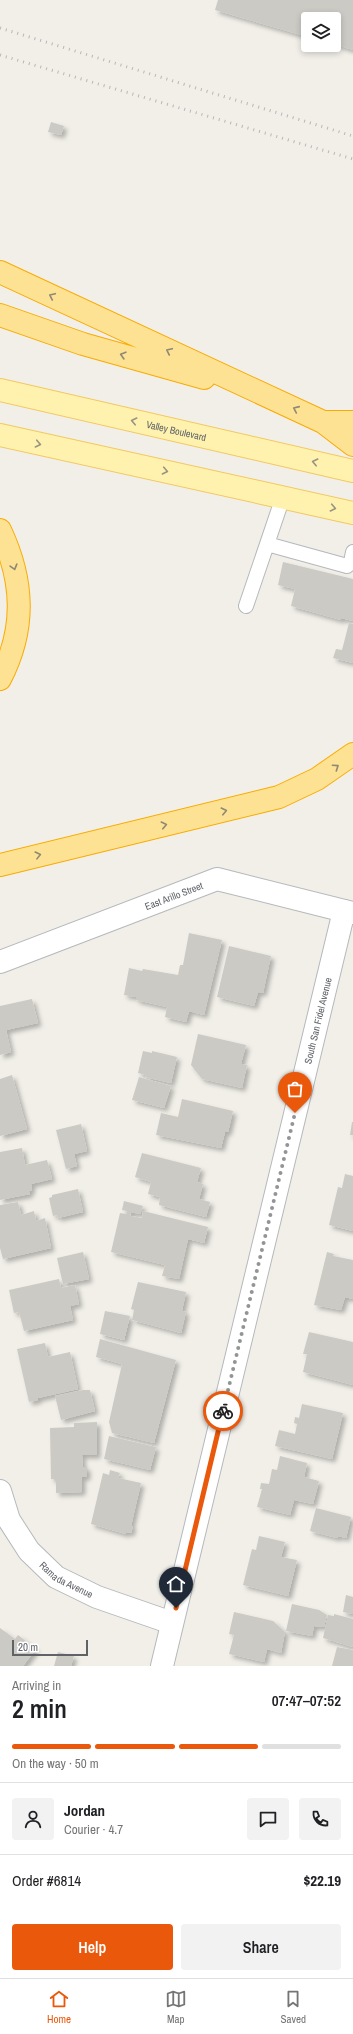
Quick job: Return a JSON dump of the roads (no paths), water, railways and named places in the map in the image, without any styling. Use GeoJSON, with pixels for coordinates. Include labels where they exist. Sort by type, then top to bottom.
{"type":"FeatureCollection","features":[{"type":"Feature","properties":{"kind":"highway"},"geometry":{"type":"LineString","coordinates":[[0,272],[324,422],[353,445]]}},
{"type":"Feature","properties":{"kind":"highway"},"geometry":{"type":"LineString","coordinates":[[0,315],[83,344],[268,397]]}},
{"type":"Feature","properties":{"kind":"highway"},"geometry":{"type":"LineString","coordinates":[[324,422],[353,422]]}},
{"type":"Feature","properties":{"kind":"highway"},"geometry":{"type":"LineString","coordinates":[[0,530],[8,548],[16,577],[20,612],[10,660],[0,679]]}},
{"type":"Feature","properties":{"kind":"highway"},"geometry":{"type":"LineString","coordinates":[[0,865],[278,796],[317,779],[353,754]]}},
{"type":"Feature","properties":{"kind":"main road","name":"Valley Boulevard"},"geometry":{"type":"LineString","coordinates":[[0,390],[353,471]]}},
{"type":"Feature","properties":{"kind":"main road"},"geometry":{"type":"LineString","coordinates":[[0,435],[353,512]]}},
{"type":"Feature","properties":{"kind":"street","name":"East Arillo Street"},"geometry":{"type":"LineString","coordinates":[[0,962],[217,879],[348,912]]}},
{"type":"Feature","properties":{"kind":"street","name":"South San Fidel Avenue"},"geometry":{"type":"LineString","coordinates":[[162,1666],[348,912]]}},
{"type":"Feature","properties":{"kind":"street","name":"Ramada Avenue"},"geometry":{"type":"LineString","coordinates":[[0,1491],[9,1520],[29,1551],[56,1577],[97,1597],[172,1623]]}},
{"type":"Feature","properties":{"kind":"lane"},"geometry":{"type":"LineString","coordinates":[[246,606],[283,497]]}},
{"type":"Feature","properties":{"kind":"lane"},"geometry":{"type":"LineString","coordinates":[[267,544],[347,566],[351,562],[353,552]]}},
{"type":"Feature","properties":{"kind":"railway"},"geometry":{"type":"LineString","coordinates":[[0,28],[353,136]]}},
{"type":"Feature","properties":{"kind":"railway"},"geometry":{"type":"LineString","coordinates":[[0,55],[353,159]]}}]}
